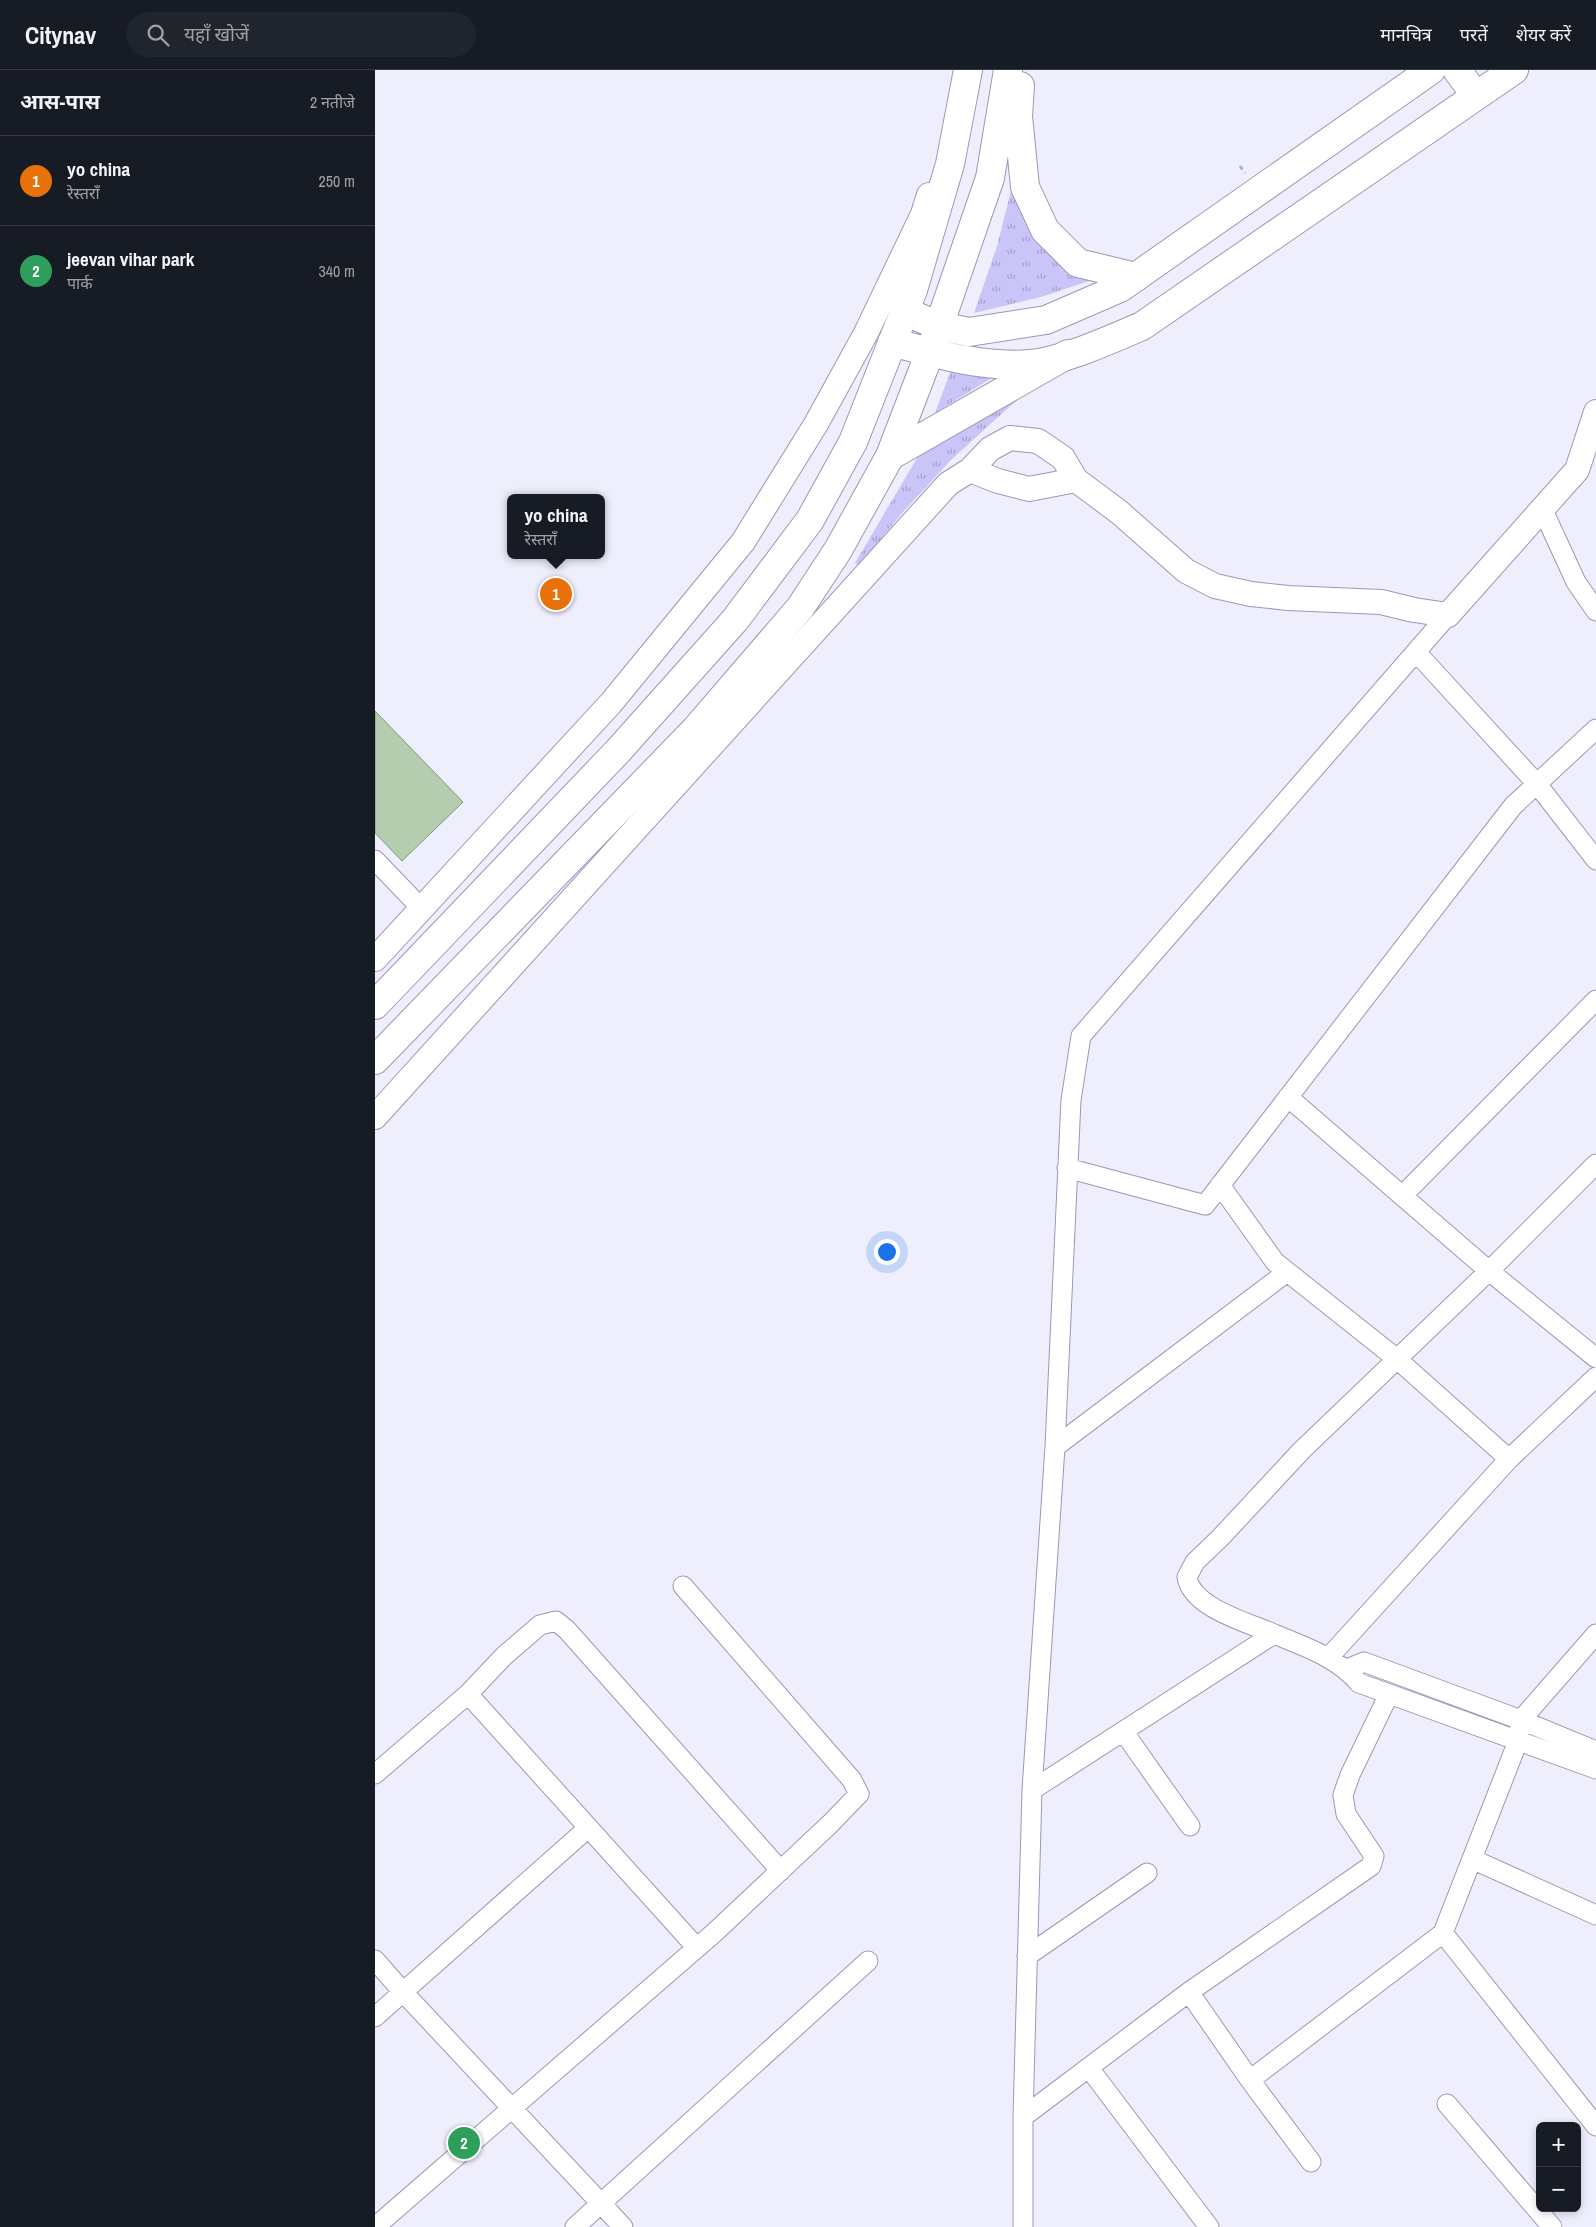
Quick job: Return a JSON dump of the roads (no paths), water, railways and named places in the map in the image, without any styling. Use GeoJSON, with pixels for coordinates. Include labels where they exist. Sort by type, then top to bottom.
{"type":"FeatureCollection","features":[{"type":"Feature","properties":{"kind":"main road"},"geometry":{"type":"LineString","coordinates":[[375,1005],[618,752],[735,620],[810,520],[853,442],[913,290],[950,164],[966,70]]}},
{"type":"Feature","properties":{"kind":"main road"},"geometry":{"type":"LineString","coordinates":[[375,1060],[697,729],[793,615],[838,550],[890,456],[930,352],[990,178],[1008,70]]}},
{"type":"Feature","properties":{"kind":"main road"},"geometry":{"type":"LineString","coordinates":[[1020,70],[1018,116],[1025,187],[1045,230],[1078,263],[1136,277]]}},
{"type":"Feature","properties":{"kind":"main road"},"geometry":{"type":"LineString","coordinates":[[905,311],[939,326],[969,332],[1046,320],[1120,288],[1431,70]]}},
{"type":"Feature","properties":{"kind":"main road"},"geometry":{"type":"LineString","coordinates":[[1457,70],[1476,96]]}},
{"type":"Feature","properties":{"kind":"main road"},"geometry":{"type":"LineString","coordinates":[[892,342],[978,362],[1031,364],[1068,354],[1142,326],[1514,70]]}},
{"type":"Feature","properties":{"kind":"main road"},"geometry":{"type":"LineString","coordinates":[[890,456],[1068,354]]}},
{"type":"Feature","properties":{"kind":"street"},"geometry":{"type":"LineString","coordinates":[[375,959],[611,703],[743,542],[816,424],[866,333],[923,214],[966,70]]}},
{"type":"Feature","properties":{"kind":"street"},"geometry":{"type":"LineString","coordinates":[[1577,470],[1596,412]]}},
{"type":"Feature","properties":{"kind":"street"},"geometry":{"type":"LineString","coordinates":[[375,1116],[948,484],[970,470],[990,449],[1011,438],[1038,441],[1063,458],[1077,480],[1119,512],[1186,571],[1215,586],[1251,594],[1288,598],[1381,602],[1414,610],[1448,615]]}},
{"type":"Feature","properties":{"kind":"street"},"geometry":{"type":"LineString","coordinates":[[1023,2227],[1023,2117],[1032,1790],[1055,1447],[1071,1100],[1081,1036],[1542,508],[1596,450]]}},
{"type":"Feature","properties":{"kind":"street"},"geometry":{"type":"LineString","coordinates":[[970,470],[998,481],[1029,489],[1077,480]]}},
{"type":"Feature","properties":{"kind":"street"},"geometry":{"type":"LineString","coordinates":[[1542,508],[1576,582],[1596,611]]}},
{"type":"Feature","properties":{"kind":"street"},"geometry":{"type":"LineString","coordinates":[[1416,652],[1537,784],[1596,860]]}},
{"type":"Feature","properties":{"kind":"street"},"geometry":{"type":"LineString","coordinates":[[1067,1168],[1205,1205],[1513,806],[1596,728]]}},
{"type":"Feature","properties":{"kind":"street"},"geometry":{"type":"LineString","coordinates":[[375,860],[422,909]]}},
{"type":"Feature","properties":{"kind":"street"},"geometry":{"type":"LineString","coordinates":[[1402,1196],[1596,1000]]}},
{"type":"Feature","properties":{"kind":"street"},"geometry":{"type":"LineString","coordinates":[[1289,1097],[1489,1271],[1596,1358]]}},
{"type":"Feature","properties":{"kind":"street"},"geometry":{"type":"LineString","coordinates":[[1596,1164],[1489,1271],[1302,1450],[1221,1537],[1195,1562],[1187,1577],[1188,1587],[1204,1604],[1329,1657],[1347,1669],[1359,1683],[1596,1769]]}},
{"type":"Feature","properties":{"kind":"street"},"geometry":{"type":"LineString","coordinates":[[1220,1185],[1275,1262],[1397,1359],[1509,1459]]}},
{"type":"Feature","properties":{"kind":"street"},"geometry":{"type":"LineString","coordinates":[[1055,1447],[1287,1272]]}},
{"type":"Feature","properties":{"kind":"street"},"geometry":{"type":"LineString","coordinates":[[1329,1657],[1509,1459],[1596,1376]]}},
{"type":"Feature","properties":{"kind":"street"},"geometry":{"type":"LineString","coordinates":[[375,2227],[697,1948],[859,1794],[853,1780],[683,1586]]}},
{"type":"Feature","properties":{"kind":"street"},"geometry":{"type":"LineString","coordinates":[[375,1774],[468,1694],[504,1656],[540,1625],[556,1621],[567,1630],[781,1870]]}},
{"type":"Feature","properties":{"kind":"street"},"geometry":{"type":"LineString","coordinates":[[1032,1790],[1274,1634]]}},
{"type":"Feature","properties":{"kind":"street"},"geometry":{"type":"LineString","coordinates":[[1250,2080],[1443,1933],[1458,1900],[1517,1741],[1521,1720],[1596,1634]]}},
{"type":"Feature","properties":{"kind":"street"},"geometry":{"type":"LineString","coordinates":[[1347,1669],[1364,1662],[1521,1720],[1596,1751]]}},
{"type":"Feature","properties":{"kind":"street"},"geometry":{"type":"LineString","coordinates":[[468,1694],[697,1948]]}},
{"type":"Feature","properties":{"kind":"street"},"geometry":{"type":"LineString","coordinates":[[1023,2117],[1189,1992],[1371,1866],[1374,1856],[1346,1814],[1343,1795],[1350,1774],[1389,1694]]}},
{"type":"Feature","properties":{"kind":"street"},"geometry":{"type":"LineString","coordinates":[[1123,1731],[1190,1826]]}},
{"type":"Feature","properties":{"kind":"street"},"geometry":{"type":"LineString","coordinates":[[375,2017],[587,1828]]}},
{"type":"Feature","properties":{"kind":"street"},"geometry":{"type":"LineString","coordinates":[[1472,1859],[1596,1915]]}},
{"type":"Feature","properties":{"kind":"street"},"geometry":{"type":"LineString","coordinates":[[1027,1956],[1147,1873]]}},
{"type":"Feature","properties":{"kind":"street"},"geometry":{"type":"LineString","coordinates":[[1443,1933],[1596,2126]]}},
{"type":"Feature","properties":{"kind":"street"},"geometry":{"type":"LineString","coordinates":[[375,1960],[623,2227]]}},
{"type":"Feature","properties":{"kind":"street"},"geometry":{"type":"LineString","coordinates":[[575,2227],[868,1961]]}},
{"type":"Feature","properties":{"kind":"street"},"geometry":{"type":"LineString","coordinates":[[1189,1992],[1250,2080],[1311,2162]]}},
{"type":"Feature","properties":{"kind":"street"},"geometry":{"type":"LineString","coordinates":[[1089,2068],[1209,2227]]}},
{"type":"Feature","properties":{"kind":"street"},"geometry":{"type":"LineString","coordinates":[[1447,2104],[1552,2227]]}},
{"type":"Feature","properties":{"kind":"place","name":"yo china"},"geometry":{"type":"Point","coordinates":[556,594]}},
{"type":"Feature","properties":{"kind":"place","name":"jeevan vihar park"},"geometry":{"type":"Point","coordinates":[464,2143]}}]}
